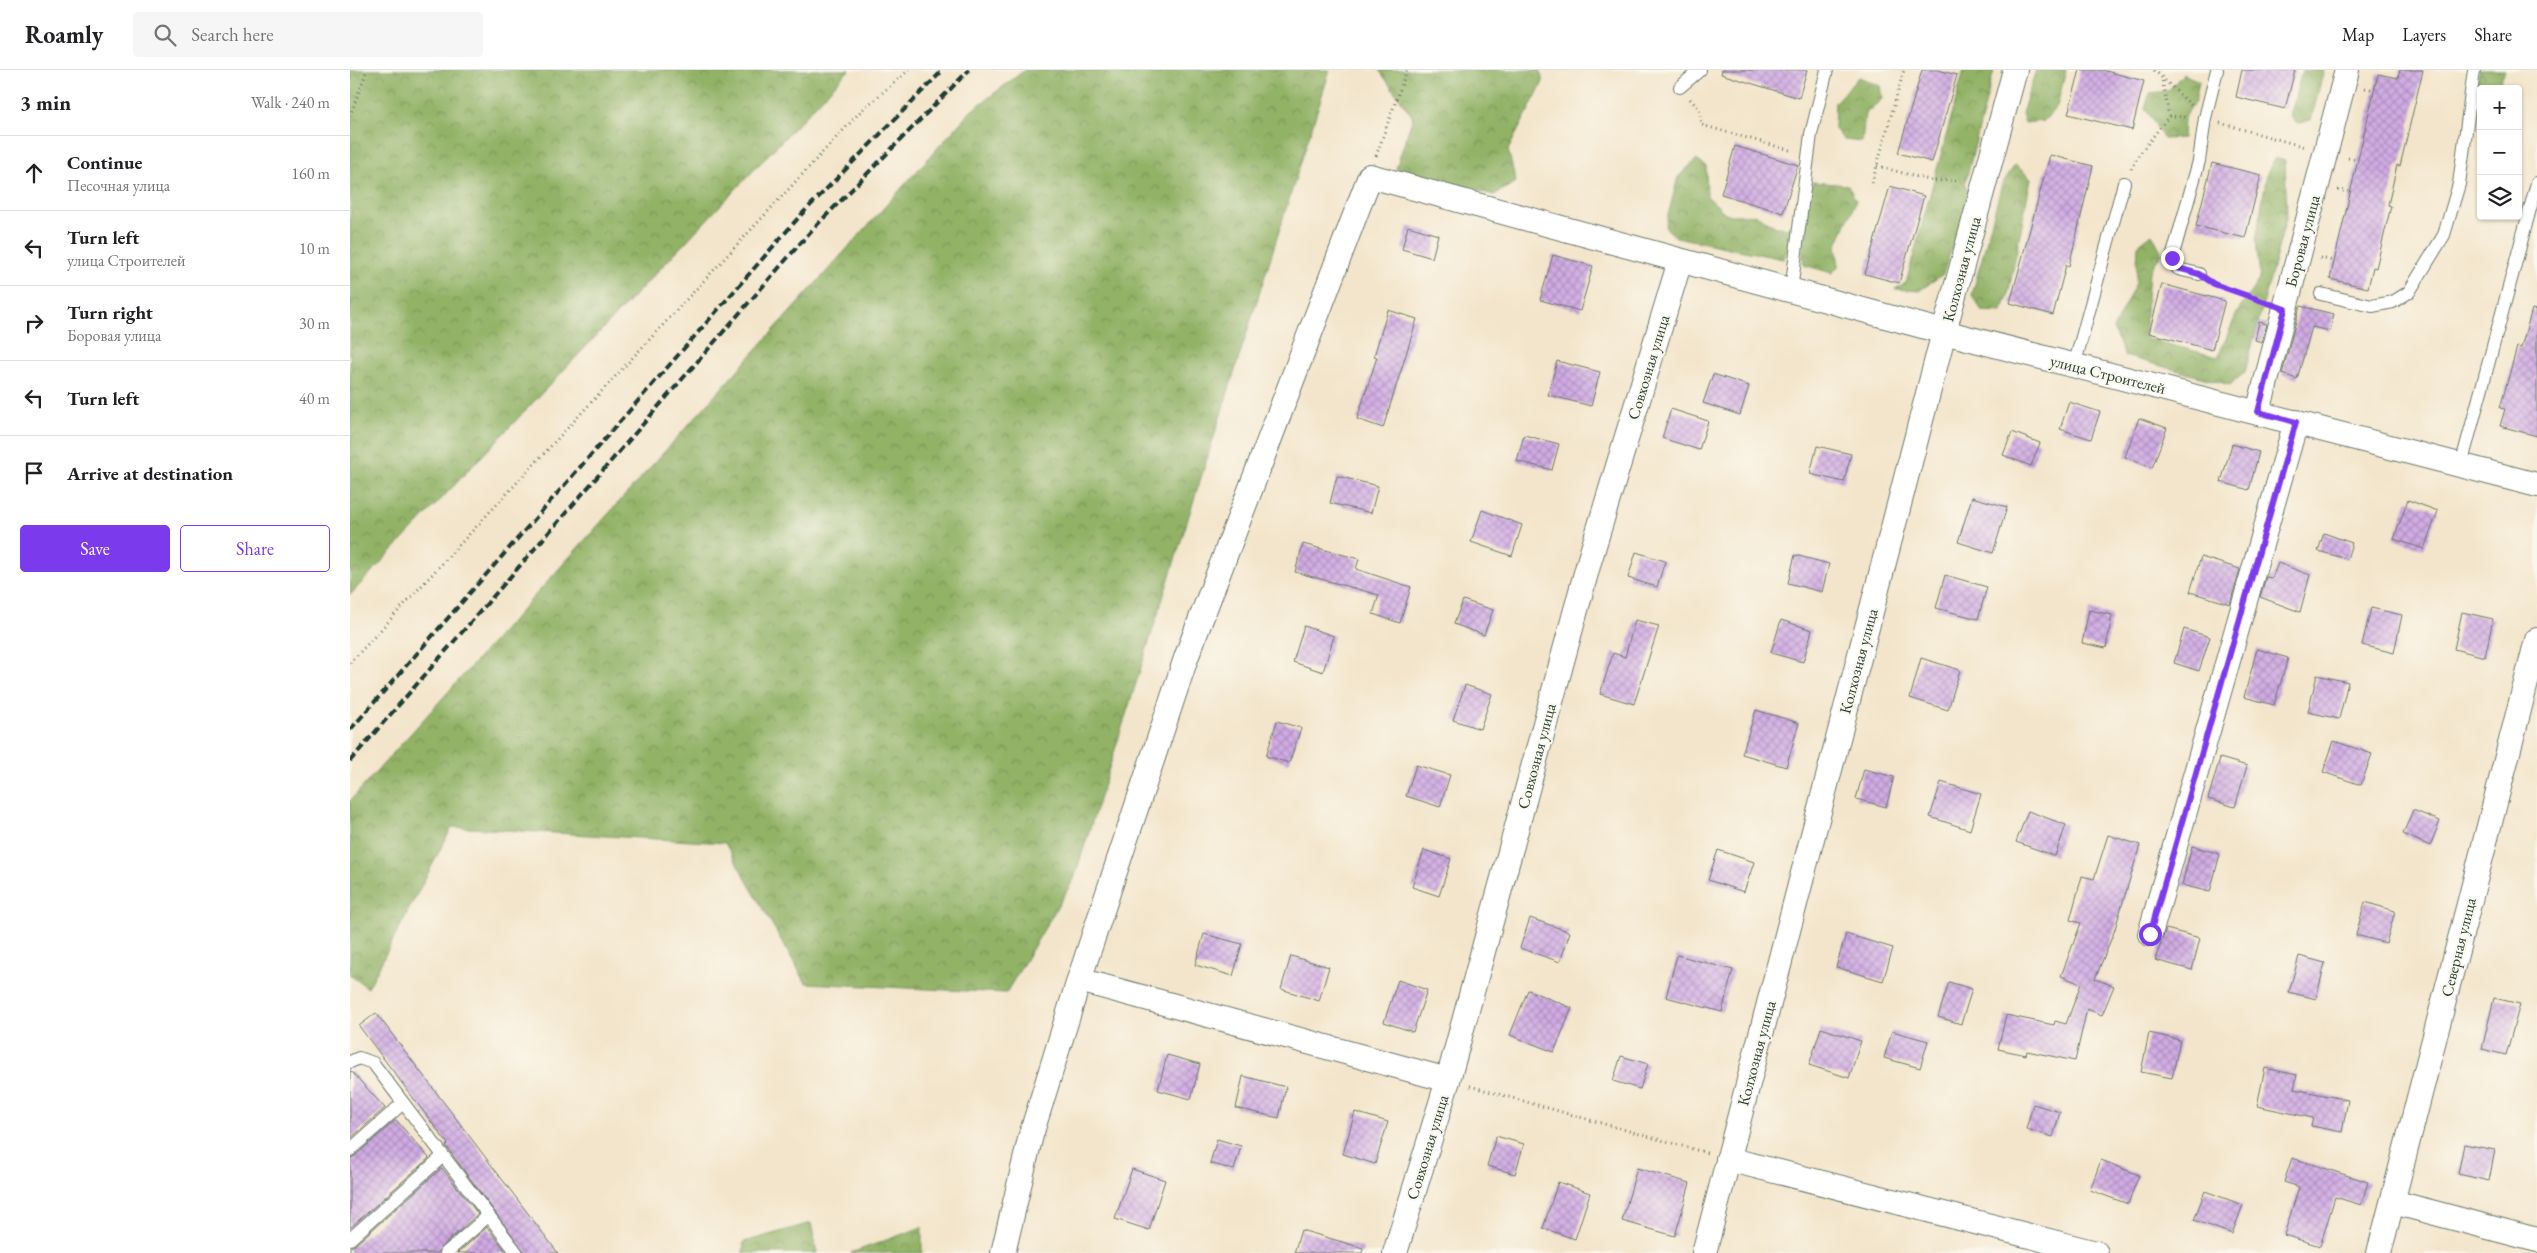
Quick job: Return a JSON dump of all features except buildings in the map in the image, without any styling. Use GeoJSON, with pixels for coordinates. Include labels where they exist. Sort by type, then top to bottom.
{"type":"FeatureCollection","features":[{"type":"Feature","properties":{"kind":"street","name":"Колхозная улица"},"geometry":{"type":"LineString","coordinates":[[1704,1253],[1944,332],[2015,70]]}},
{"type":"Feature","properties":{"kind":"street","name":"Боровая улица"},"geometry":{"type":"LineString","coordinates":[[2258,412],[2285,309],[2336,155],[2347,70]]}},
{"type":"Feature","properties":{"kind":"street","name":"улица Строителей"},"geometry":{"type":"LineString","coordinates":[[1370,176],[1944,332],[2537,484]]}},
{"type":"Feature","properties":{"kind":"street"},"geometry":{"type":"LineString","coordinates":[[1002,1253],[1031,1136],[1080,980],[1186,658],[1370,176]]}},
{"type":"Feature","properties":{"kind":"street","name":"Совхозная улица"},"geometry":{"type":"LineString","coordinates":[[1395,1253],[1448,1080],[1589,562],[1680,261]]}},
{"type":"Feature","properties":{"kind":"street"},"geometry":{"type":"LineString","coordinates":[[2150,934],[2296,422]]}},
{"type":"Feature","properties":{"kind":"street","name":"Северная улица"},"geometry":{"type":"LineString","coordinates":[[2379,1253],[2537,640]]}},
{"type":"Feature","properties":{"kind":"street"},"geometry":{"type":"LineString","coordinates":[[1080,980],[1448,1080]]}},
{"type":"Feature","properties":{"kind":"street"},"geometry":{"type":"LineString","coordinates":[[1728,1158],[2039,1246],[2096,1253]]}},
{"type":"Feature","properties":{"kind":"street"},"geometry":{"type":"LineString","coordinates":[[2393,1202],[2537,1240]]}},
{"type":"Feature","properties":{"kind":"lane"},"geometry":{"type":"LineString","coordinates":[[1680,88],[1700,70]]}},
{"type":"Feature","properties":{"kind":"lane"},"geometry":{"type":"LineString","coordinates":[[1791,291],[1808,155],[1818,99],[1827,70]]}},
{"type":"Feature","properties":{"kind":"lane"},"geometry":{"type":"LineString","coordinates":[[2199,274],[2178,268],[2172,258],[2198,161],[2205,118],[2217,70]]}},
{"type":"Feature","properties":{"kind":"lane"},"geometry":{"type":"LineString","coordinates":[[2321,294],[2372,306],[2393,302],[2409,292],[2444,235],[2447,226],[2459,184],[2474,70]]}},
{"type":"Feature","properties":{"kind":"lane"},"geometry":{"type":"LineString","coordinates":[[2074,366],[2124,183]]}},
{"type":"Feature","properties":{"kind":"lane"},"geometry":{"type":"LineString","coordinates":[[2462,465],[2537,184]]}},
{"type":"Feature","properties":{"kind":"lane"},"geometry":{"type":"LineString","coordinates":[[350,1062],[359,1058],[373,1063],[517,1253]]}},
{"type":"Feature","properties":{"kind":"lane"},"geometry":{"type":"LineString","coordinates":[[350,1150],[403,1103]]}},
{"type":"Feature","properties":{"kind":"lane"},"geometry":{"type":"LineString","coordinates":[[350,1239],[443,1156]]}},
{"type":"Feature","properties":{"kind":"lane"},"geometry":{"type":"LineString","coordinates":[[446,1253],[488,1216]]}},
{"type":"Feature","properties":{"kind":"path"},"geometry":{"type":"LineString","coordinates":[[350,116],[367,70]]}},
{"type":"Feature","properties":{"kind":"path"},"geometry":{"type":"LineString","coordinates":[[350,664],[861,111],[909,70]]}},
{"type":"Feature","properties":{"kind":"path"},"geometry":{"type":"LineString","coordinates":[[1370,176],[1407,70]]}},
{"type":"Feature","properties":{"kind":"path"},"geometry":{"type":"LineString","coordinates":[[1872,183],[1904,70]]}},
{"type":"Feature","properties":{"kind":"path"},"geometry":{"type":"LineString","coordinates":[[2154,70],[2205,118],[2358,160]]}},
{"type":"Feature","properties":{"kind":"path"},"geometry":{"type":"LineString","coordinates":[[2124,183],[2138,156],[2169,116],[2162,77]]}},
{"type":"Feature","properties":{"kind":"path"},"geometry":{"type":"LineString","coordinates":[[2363,88],[2374,90]]}},
{"type":"Feature","properties":{"kind":"path"},"geometry":{"type":"LineString","coordinates":[[1695,105],[1699,109],[1702,125],[1808,155]]}},
{"type":"Feature","properties":{"kind":"path"},"geometry":{"type":"LineString","coordinates":[[1877,166],[1933,181],[1970,180],[1987,174]]}},
{"type":"Feature","properties":{"kind":"path"},"geometry":{"type":"LineString","coordinates":[[2339,190],[2350,192]]}},
{"type":"Feature","properties":{"kind":"path"},"geometry":{"type":"LineString","coordinates":[[2323,258],[2334,261]]}},
{"type":"Feature","properties":{"kind":"path"},"geometry":{"type":"LineString","coordinates":[[2199,274],[2214,284],[2285,309]]}},
{"type":"Feature","properties":{"kind":"path"},"geometry":{"type":"LineString","coordinates":[[1448,1080],[1728,1158]]}},
{"type":"Feature","properties":{"kind":"green space"},"geometry":{"type":"Polygon","coordinates":[[[350,70],[849,70],[350,595],[350,70]]]}},
{"type":"Feature","properties":{"kind":"green space"},"geometry":{"type":"Polygon","coordinates":[[[1025,70],[1330,70],[1074,879],[1006,993],[806,983],[725,843],[452,827],[368,988],[350,975],[350,801],[971,111],[1025,70]]]}},
{"type":"Feature","properties":{"kind":"green space"},"geometry":{"type":"Polygon","coordinates":[[[1379,70],[1540,70],[1543,82],[1508,150],[1516,182],[1494,195],[1396,168],[1413,117],[1379,70]]]}},
{"type":"Feature","properties":{"kind":"green space"},"geometry":{"type":"Polygon","coordinates":[[[1964,70],[1994,70],[1965,184],[1972,201],[1960,223],[1943,274],[1919,291],[1895,289],[1906,283],[1964,70]]]}},
{"type":"Feature","properties":{"kind":"green space"},"geometry":{"type":"Polygon","coordinates":[[[2036,70],[2066,70],[2057,106],[2044,121],[2025,123],[2022,113],[2036,70]]]}},
{"type":"Feature","properties":{"kind":"green space"},"geometry":{"type":"Polygon","coordinates":[[[2302,70],[2324,70],[2311,120],[2297,124],[2290,116],[2302,70]]]}},
{"type":"Feature","properties":{"kind":"green space"},"geometry":{"type":"Polygon","coordinates":[[[2479,70],[2505,70],[2499,85],[2478,85],[2479,70]]]}},
{"type":"Feature","properties":{"kind":"green space"},"geometry":{"type":"Polygon","coordinates":[[[2183,74],[2199,81],[2195,102],[2184,117],[2183,138],[2164,139],[2145,108],[2150,93],[2168,91],[2183,74]]]}},
{"type":"Feature","properties":{"kind":"green space"},"geometry":{"type":"Polygon","coordinates":[[[1859,77],[1880,86],[1882,99],[1865,114],[1862,142],[1844,140],[1834,128],[1835,102],[1859,77]]]}},
{"type":"Feature","properties":{"kind":"green space"},"geometry":{"type":"Polygon","coordinates":[[[2275,158],[2285,161],[2287,215],[2245,372],[2230,385],[2125,356],[2113,329],[2136,283],[2138,245],[2152,234],[2162,253],[2149,272],[2144,338],[2218,357],[2237,313],[2260,278],[2256,240],[2267,173],[2275,158]]]}},
{"type":"Feature","properties":{"kind":"green space"},"geometry":{"type":"Polygon","coordinates":[[[1696,160],[1706,166],[1707,196],[1727,215],[1756,215],[1776,227],[1797,228],[1813,182],[1848,185],[1856,201],[1836,247],[1839,265],[1832,273],[1804,265],[1802,246],[1789,246],[1783,259],[1676,237],[1665,227],[1678,177],[1696,160]]]}},
{"type":"Feature","properties":{"kind":"green space"},"geometry":{"type":"Polygon","coordinates":[[[2015,165],[2031,178],[2007,300],[2001,312],[1982,311],[1972,295],[2002,184],[2015,165]]]}},
{"type":"Feature","properties":{"kind":"green space"},"geometry":{"type":"Polygon","coordinates":[[[811,1223],[817,1253],[743,1253],[744,1242],[811,1223]]]}},
{"type":"Feature","properties":{"kind":"green space"},"geometry":{"type":"Polygon","coordinates":[[[922,1227],[922,1253],[851,1253],[922,1227]]]}},
{"type":"Feature","properties":{"kind":"railway"},"geometry":{"type":"LineString","coordinates":[[350,730],[799,217],[943,70]]}},
{"type":"Feature","properties":{"kind":"railway"},"geometry":{"type":"LineString","coordinates":[[350,761],[811,231],[969,70]]}},
{"type":"Feature","properties":{"kind":"route"},"geometry":{"type":"LineString","coordinates":[[2150,934],[2296,422],[2258,412],[2285,309],[2214,284],[2199,274],[2178,268],[2172,258]]}}]}
